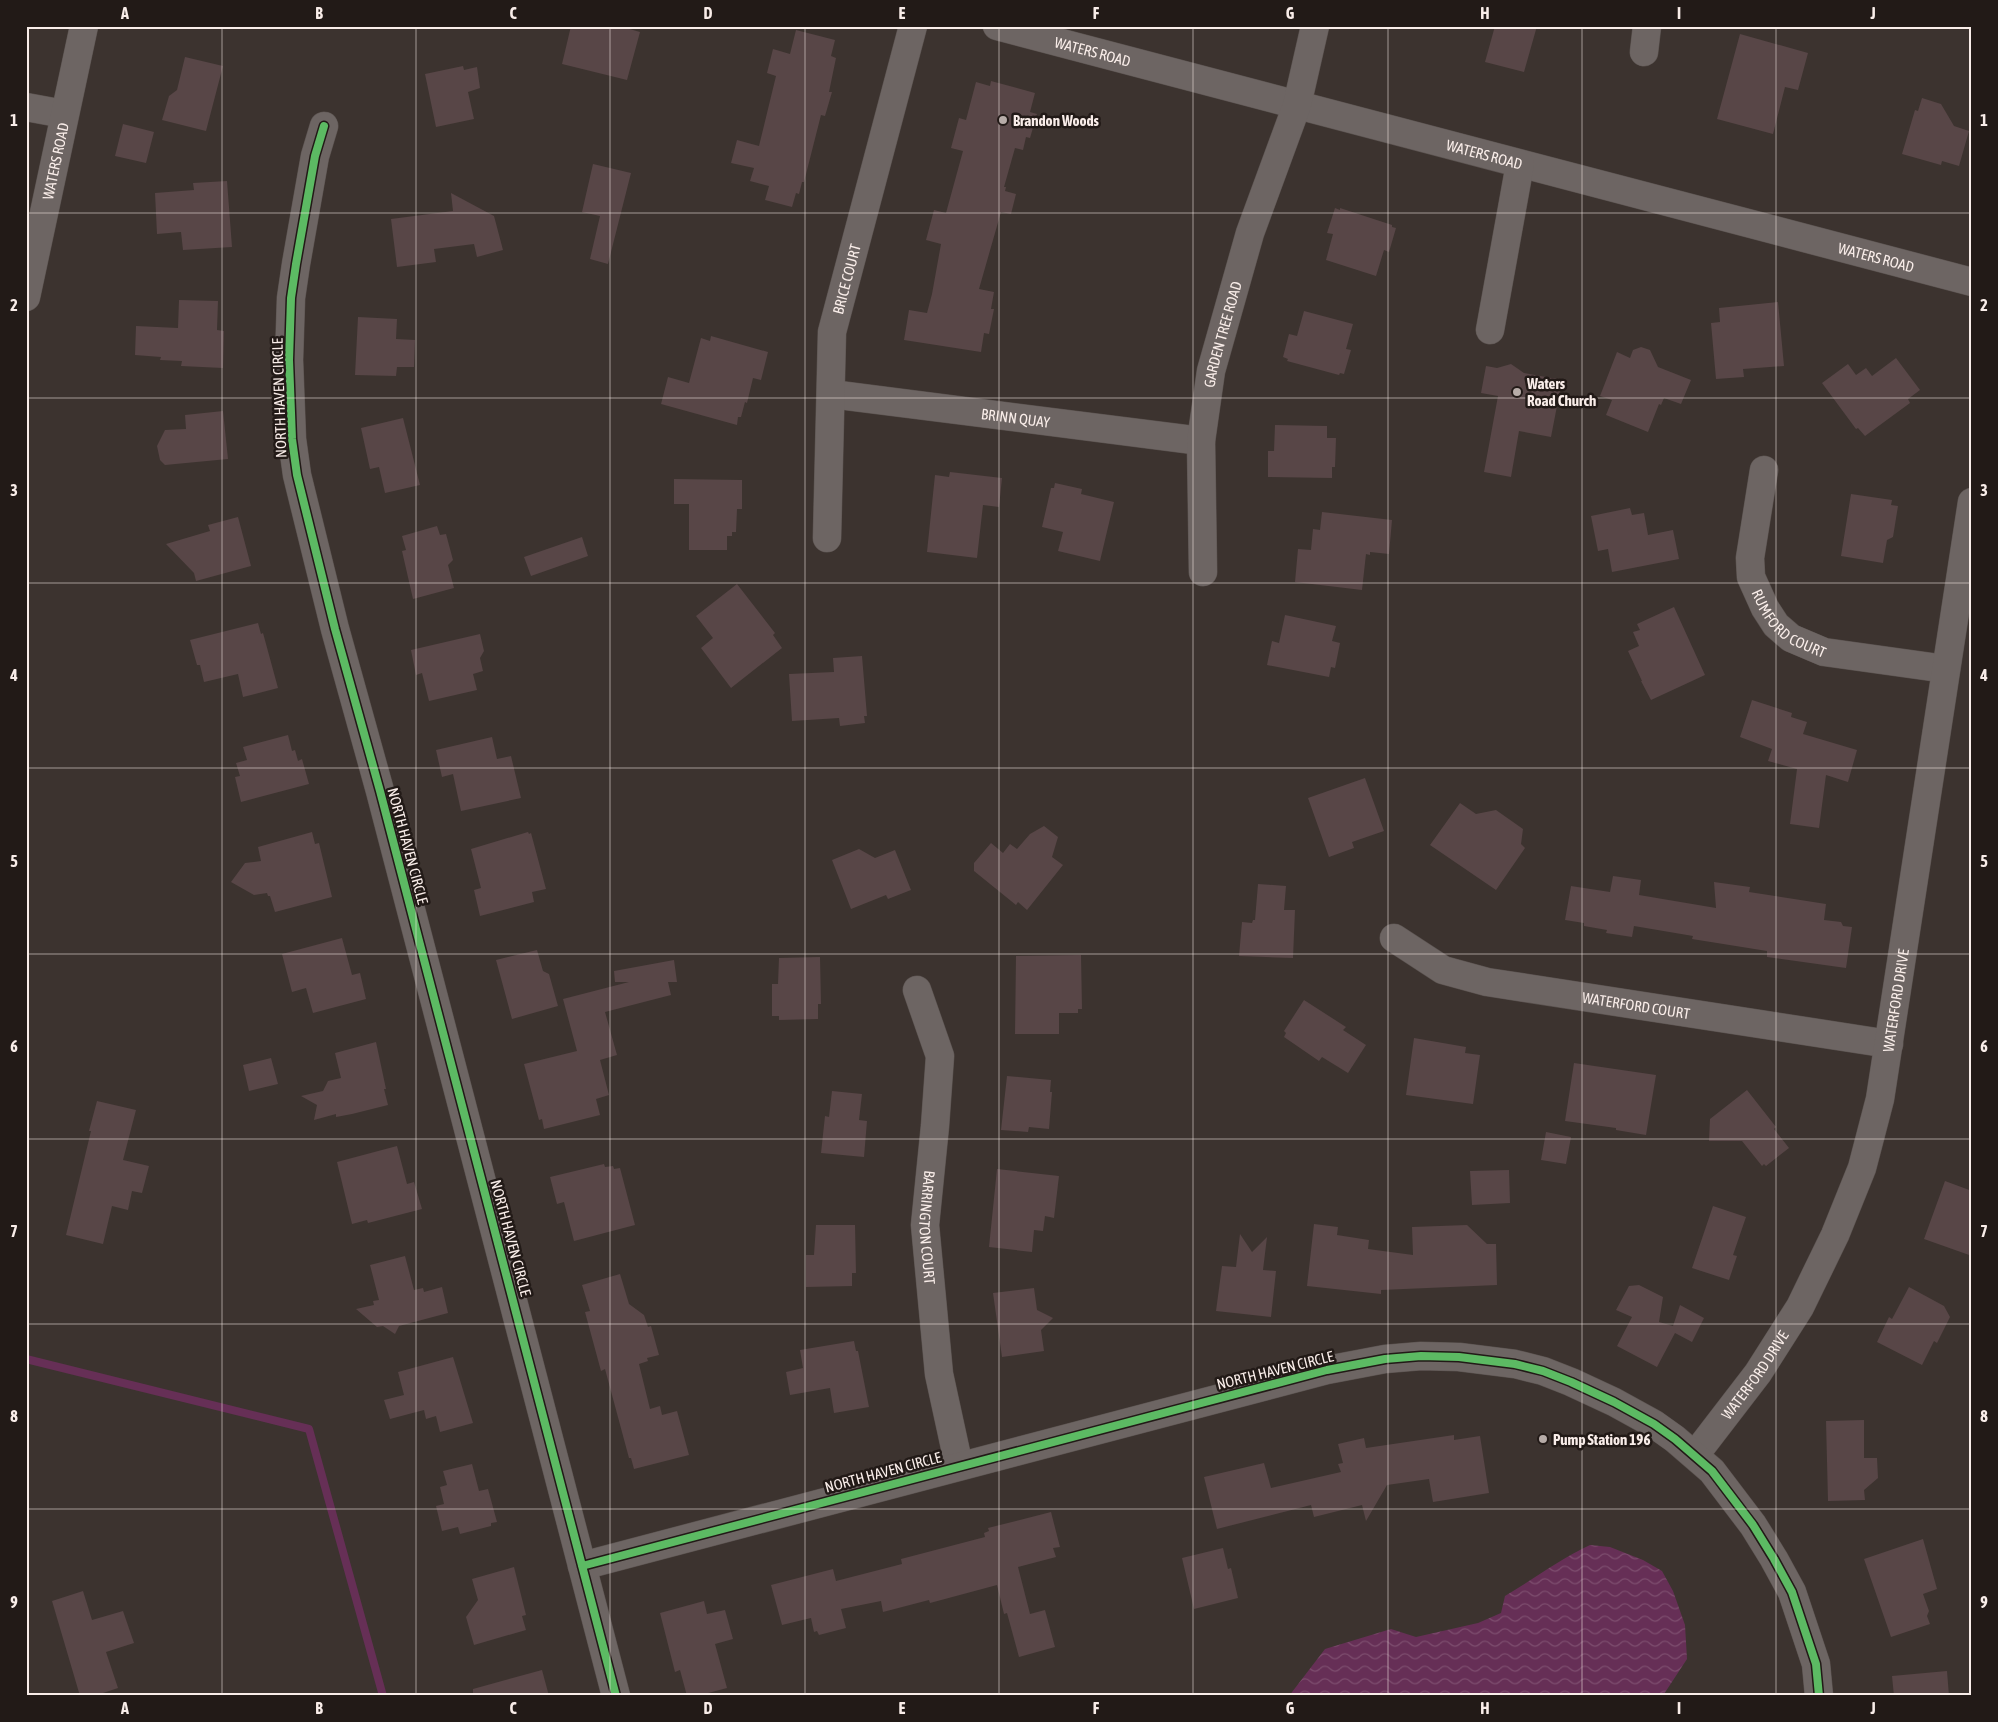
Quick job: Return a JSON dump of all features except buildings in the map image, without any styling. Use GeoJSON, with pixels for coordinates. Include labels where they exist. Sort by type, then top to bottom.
{"type":"FeatureCollection","features":[{"type":"Feature","properties":{"kind":"street","name":"WATERS ROAD"},"geometry":{"type":"LineString","coordinates":[[26,297],[84,26]]}},
{"type":"Feature","properties":{"kind":"street","name":"BRICE COURT"},"geometry":{"type":"LineString","coordinates":[[827,538],[832,332],[913,26]]}},
{"type":"Feature","properties":{"kind":"street","name":"WATERS ROAD"},"geometry":{"type":"LineString","coordinates":[[997,26],[1972,282]]}},
{"type":"Feature","properties":{"kind":"street","name":"GARDEN TREE ROAD"},"geometry":{"type":"LineString","coordinates":[[1203,572],[1201,441],[1211,371],[1250,233],[1297,105],[1315,26]]}},
{"type":"Feature","properties":{"kind":"street"},"geometry":{"type":"LineString","coordinates":[[26,107],[64,114]]}},
{"type":"Feature","properties":{"kind":"street","name":"NORTH HAVEN CIRCLE"},"geometry":{"type":"LineString","coordinates":[[324,126],[315,156],[291,298],[289,360],[292,439],[297,475],[335,630],[380,791],[616,1696]]}},
{"type":"Feature","properties":{"kind":"street"},"geometry":{"type":"LineString","coordinates":[[1490,330],[1520,164]]}},
{"type":"Feature","properties":{"kind":"street","name":"BRINN QUAY"},"geometry":{"type":"LineString","coordinates":[[830,394],[1201,441]]}},
{"type":"Feature","properties":{"kind":"street","name":"RUMFORD COURT"},"geometry":{"type":"LineString","coordinates":[[1764,470],[1750,568],[1756,590],[1776,625],[1791,638],[1824,652],[1946,669]]}},
{"type":"Feature","properties":{"kind":"street","name":"WATERFORD DRIVE"},"geometry":{"type":"LineString","coordinates":[[1695,1455],[1758,1373],[1800,1308],[1836,1235],[1862,1168],[1880,1099],[1972,502]]}},
{"type":"Feature","properties":{"kind":"street","name":"WATERFORD COURT"},"geometry":{"type":"LineString","coordinates":[[1394,938],[1443,970],[1487,982],[1888,1044]]}},
{"type":"Feature","properties":{"kind":"street","name":"BARRINGTON COURT"},"geometry":{"type":"LineString","coordinates":[[917,990],[940,1056],[925,1225],[939,1374],[960,1466]]}},
{"type":"Feature","properties":{"kind":"street","name":"NORTH HAVEN CIRCLE"},"geometry":{"type":"LineString","coordinates":[[582,1566],[1327,1370],[1385,1359],[1421,1356],[1468,1358],[1515,1364],[1543,1371],[1596,1394],[1646,1420],[1675,1439],[1712,1471],[1753,1525],[1792,1592],[1816,1664],[1819,1696]]}},
{"type":"Feature","properties":{"kind":"water"},"geometry":{"type":"Polygon","coordinates":[[[1590,1545],[1610,1547],[1643,1560],[1662,1571],[1673,1591],[1685,1625],[1687,1659],[1664,1694],[1289,1696],[1325,1649],[1391,1629],[1416,1637],[1478,1623],[1501,1613],[1505,1596],[1590,1545]]]}},
{"type":"Feature","properties":{"kind":"waterway"},"geometry":{"type":"LineString","coordinates":[[26,1359],[309,1429],[383,1696]]}},
{"type":"Feature","properties":{"kind":"cycle path"},"geometry":{"type":"LineString","coordinates":[[324,126],[315,156],[291,298],[289,360],[292,439],[297,475],[335,629],[380,791],[616,1696]]}},
{"type":"Feature","properties":{"kind":"cycle path"},"geometry":{"type":"LineString","coordinates":[[582,1566],[1327,1370],[1385,1359],[1421,1356],[1459,1357],[1515,1364],[1543,1371],[1571,1382],[1614,1402],[1654,1424],[1675,1439],[1712,1471],[1753,1525],[1792,1592],[1816,1664],[1819,1696]]}},
{"type":"Feature","properties":{"kind":"place","name":"Brandon Woods"},"geometry":{"type":"Point","coordinates":[1003,120]}},
{"type":"Feature","properties":{"kind":"place","name":"Waters Road Church"},"geometry":{"type":"Point","coordinates":[1517,392]}},
{"type":"Feature","properties":{"kind":"place","name":"Pump Station 196"},"geometry":{"type":"Point","coordinates":[1543,1439]}}]}
